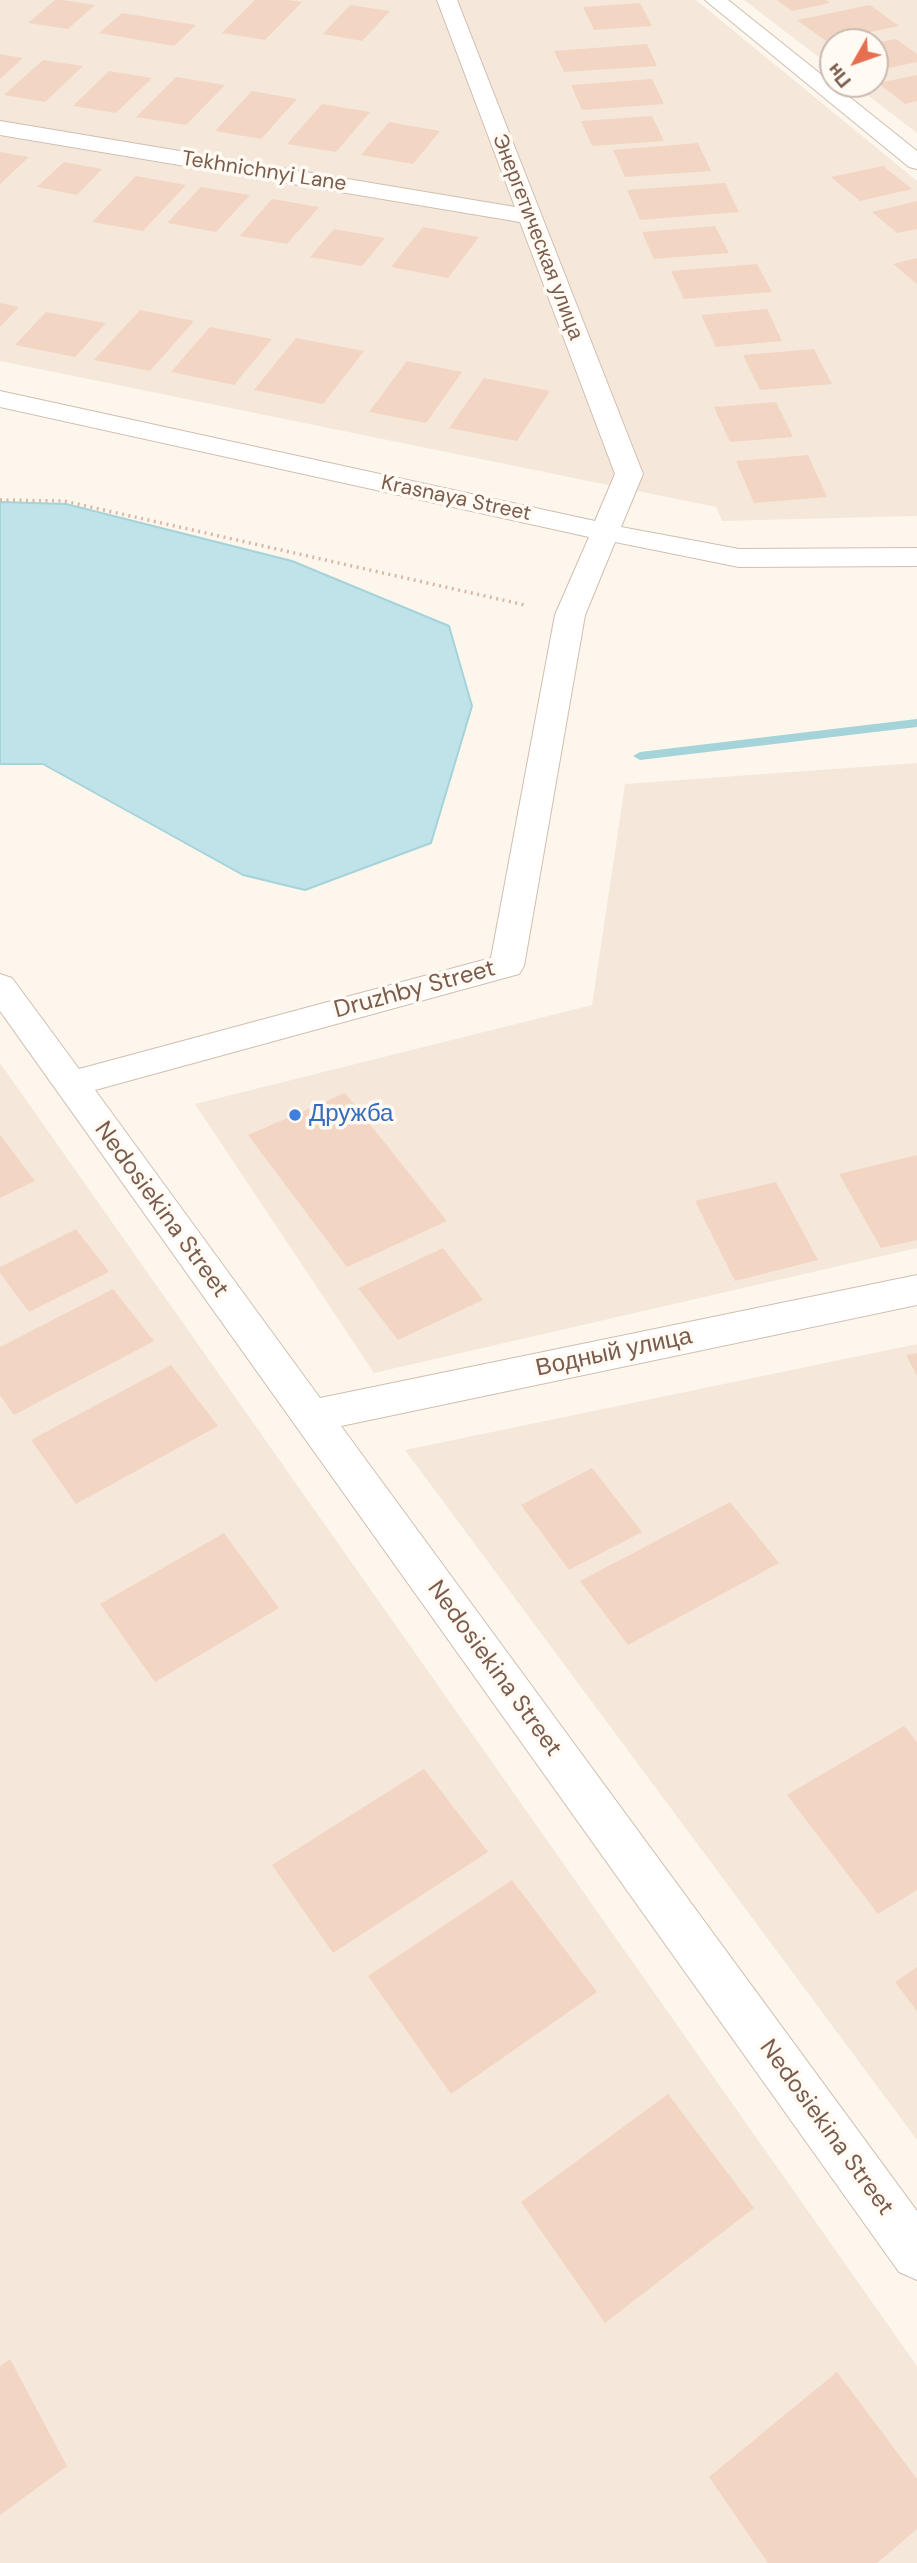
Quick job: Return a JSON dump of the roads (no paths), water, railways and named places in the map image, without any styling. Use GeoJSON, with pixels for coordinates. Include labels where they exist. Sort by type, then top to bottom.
{"type":"FeatureCollection","features":[{"type":"Feature","properties":{"kind":"street","name":"Энергетическая улица"},"geometry":{"type":"LineString","coordinates":[[447,0],[629,474]]}},
{"type":"Feature","properties":{"kind":"street"},"geometry":{"type":"LineString","coordinates":[[715,0],[917,162]]}},
{"type":"Feature","properties":{"kind":"street","name":"Tekhnichnyi Lane"},"geometry":{"type":"LineString","coordinates":[[0,128],[528,216]]}},
{"type":"Feature","properties":{"kind":"street","name":"Krasnaya Street"},"geometry":{"type":"LineString","coordinates":[[0,399],[605,532],[739,558],[917,557]]}},
{"type":"Feature","properties":{"kind":"street","name":"Druzhby Street"},"geometry":{"type":"LineString","coordinates":[[71,1084],[507,966],[570,615],[629,474]]}},
{"type":"Feature","properties":{"kind":"street"},"geometry":{"type":"LineString","coordinates":[[0,986],[71,1084]]}},
{"type":"Feature","properties":{"kind":"street","name":"Nedosiekina Street"},"geometry":{"type":"LineString","coordinates":[[71,1084],[917,2254]]}},
{"type":"Feature","properties":{"kind":"street","name":"Водный улица"},"geometry":{"type":"LineString","coordinates":[[311,1416],[917,1290]]}},
{"type":"Feature","properties":{"kind":"water"},"geometry":{"type":"Polygon","coordinates":[[[0,502],[66,504],[292,561],[449,626],[472,706],[431,843],[305,890],[243,875],[43,764],[0,764],[0,502]]]}},
{"type":"Feature","properties":{"kind":"waterway"},"geometry":{"type":"LineString","coordinates":[[640,756],[917,723]]}},
{"type":"Feature","properties":{"kind":"place","name":"Дружба"},"geometry":{"type":"Point","coordinates":[295,1115]}}]}
